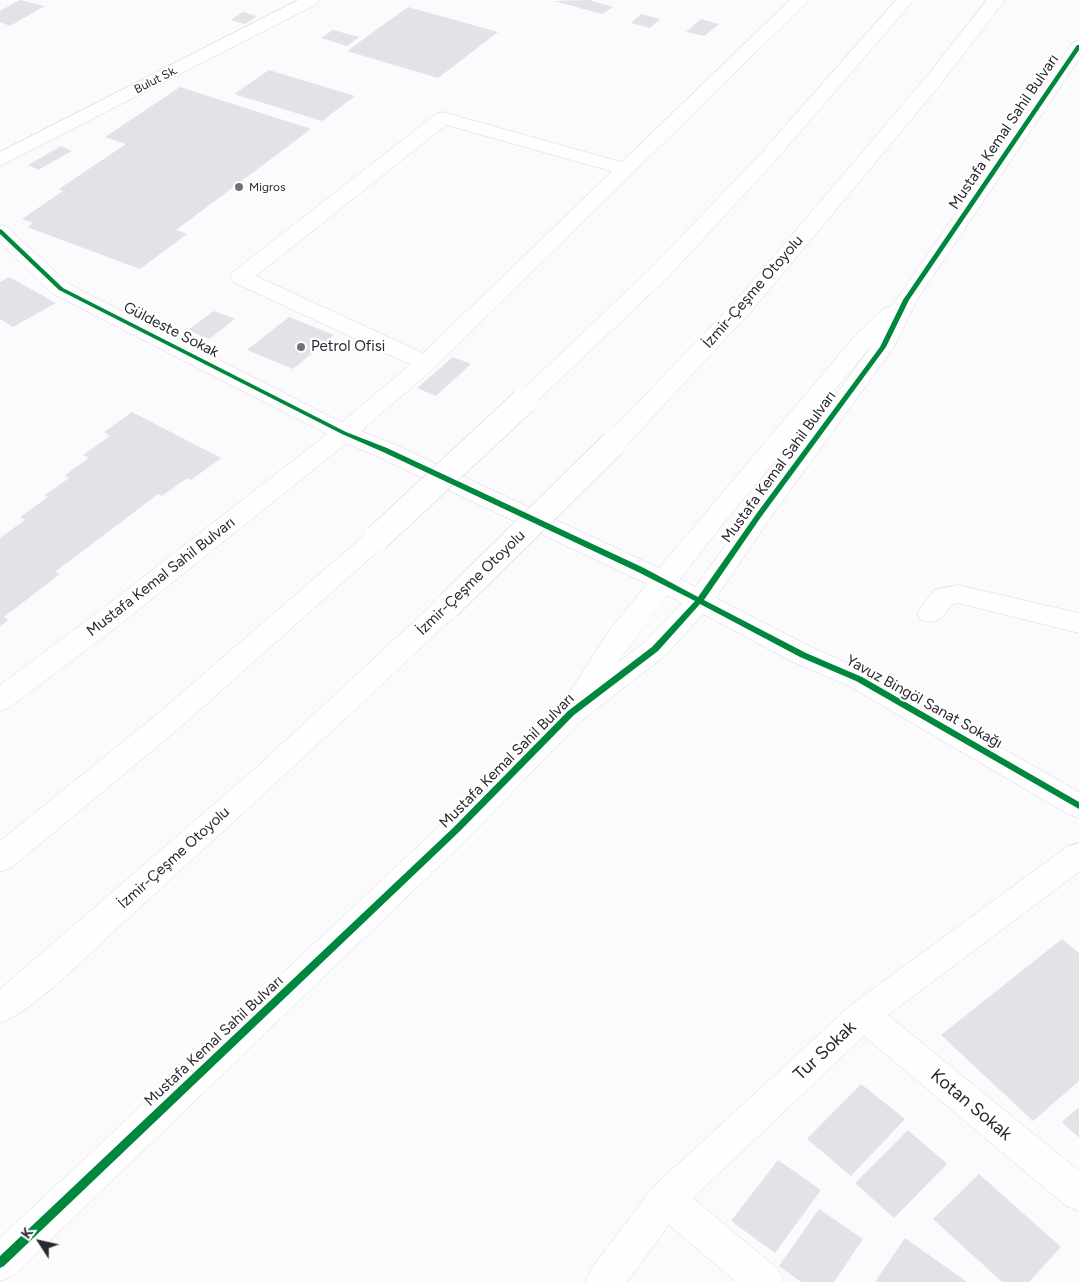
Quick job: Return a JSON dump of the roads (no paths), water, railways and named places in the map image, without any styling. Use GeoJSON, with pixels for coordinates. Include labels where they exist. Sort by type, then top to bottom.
{"type":"FeatureCollection","features":[{"type":"Feature","properties":{"kind":"main road","name":"Bulut Sk."},"geometry":{"type":"LineString","coordinates":[[0,160],[311,0]]}},
{"type":"Feature","properties":{"kind":"main road","name":"Mustafa Kemal Sahil Bulvarı"},"geometry":{"type":"LineString","coordinates":[[0,700],[112,616],[344,432],[426,363],[800,0]]}},
{"type":"Feature","properties":{"kind":"main road"},"geometry":{"type":"LineString","coordinates":[[0,859],[166,724],[377,538],[524,402],[662,270],[768,156],[905,0]]}},
{"type":"Feature","properties":{"kind":"main road","name":"İzmir-Çeşme Otoyolu"},"geometry":{"type":"LineString","coordinates":[[0,1009],[40,977],[268,774],[448,606],[614,443],[748,301],[933,81],[996,0]]}},
{"type":"Feature","properties":{"kind":"main road","name":"Mustafa Kemal Sahil Bulvarı"},"geometry":{"type":"LineString","coordinates":[[0,1263],[457,830],[571,713],[655,649],[700,600],[759,515],[883,347],[906,300],[1079,46]]}},
{"type":"Feature","properties":{"kind":"main road"},"geometry":{"type":"LineString","coordinates":[[426,363],[241,276],[443,118],[625,170]]}},
{"type":"Feature","properties":{"kind":"main road","name":"Güldeste Sokak"},"geometry":{"type":"LineString","coordinates":[[3,237],[61,289],[344,432],[664,582]]}},
{"type":"Feature","properties":{"kind":"main road","name":"Mustafa Kemal Sahil Bulvarı"},"geometry":{"type":"LineString","coordinates":[[571,713],[621,635],[717,514],[861,343],[906,300]]}},
{"type":"Feature","properties":{"kind":"main road","name":"Yavuz Bingöl Sanat Sokağı"},"geometry":{"type":"LineString","coordinates":[[664,582],[803,655],[859,679],[1079,806]]}},
{"type":"Feature","properties":{"kind":"main road"},"geometry":{"type":"LineString","coordinates":[[932,614],[943,597],[958,594],[1079,623]]}},
{"type":"Feature","properties":{"kind":"main road","name":"Tur Sokak"},"geometry":{"type":"LineString","coordinates":[[604,1282],[666,1199],[863,1015],[1079,855]]}},
{"type":"Feature","properties":{"kind":"main road","name":"Kotan Sokak"},"geometry":{"type":"LineString","coordinates":[[863,1015],[1079,1194]]}},
{"type":"Feature","properties":{"kind":"main road"},"geometry":{"type":"LineString","coordinates":[[666,1199],[765,1282]]}},
{"type":"Feature","properties":{"kind":"place","name":"Migros"},"geometry":{"type":"Point","coordinates":[239,187]}},
{"type":"Feature","properties":{"kind":"place","name":"Petrol Ofisi"},"geometry":{"type":"Point","coordinates":[301,347]}}]}
